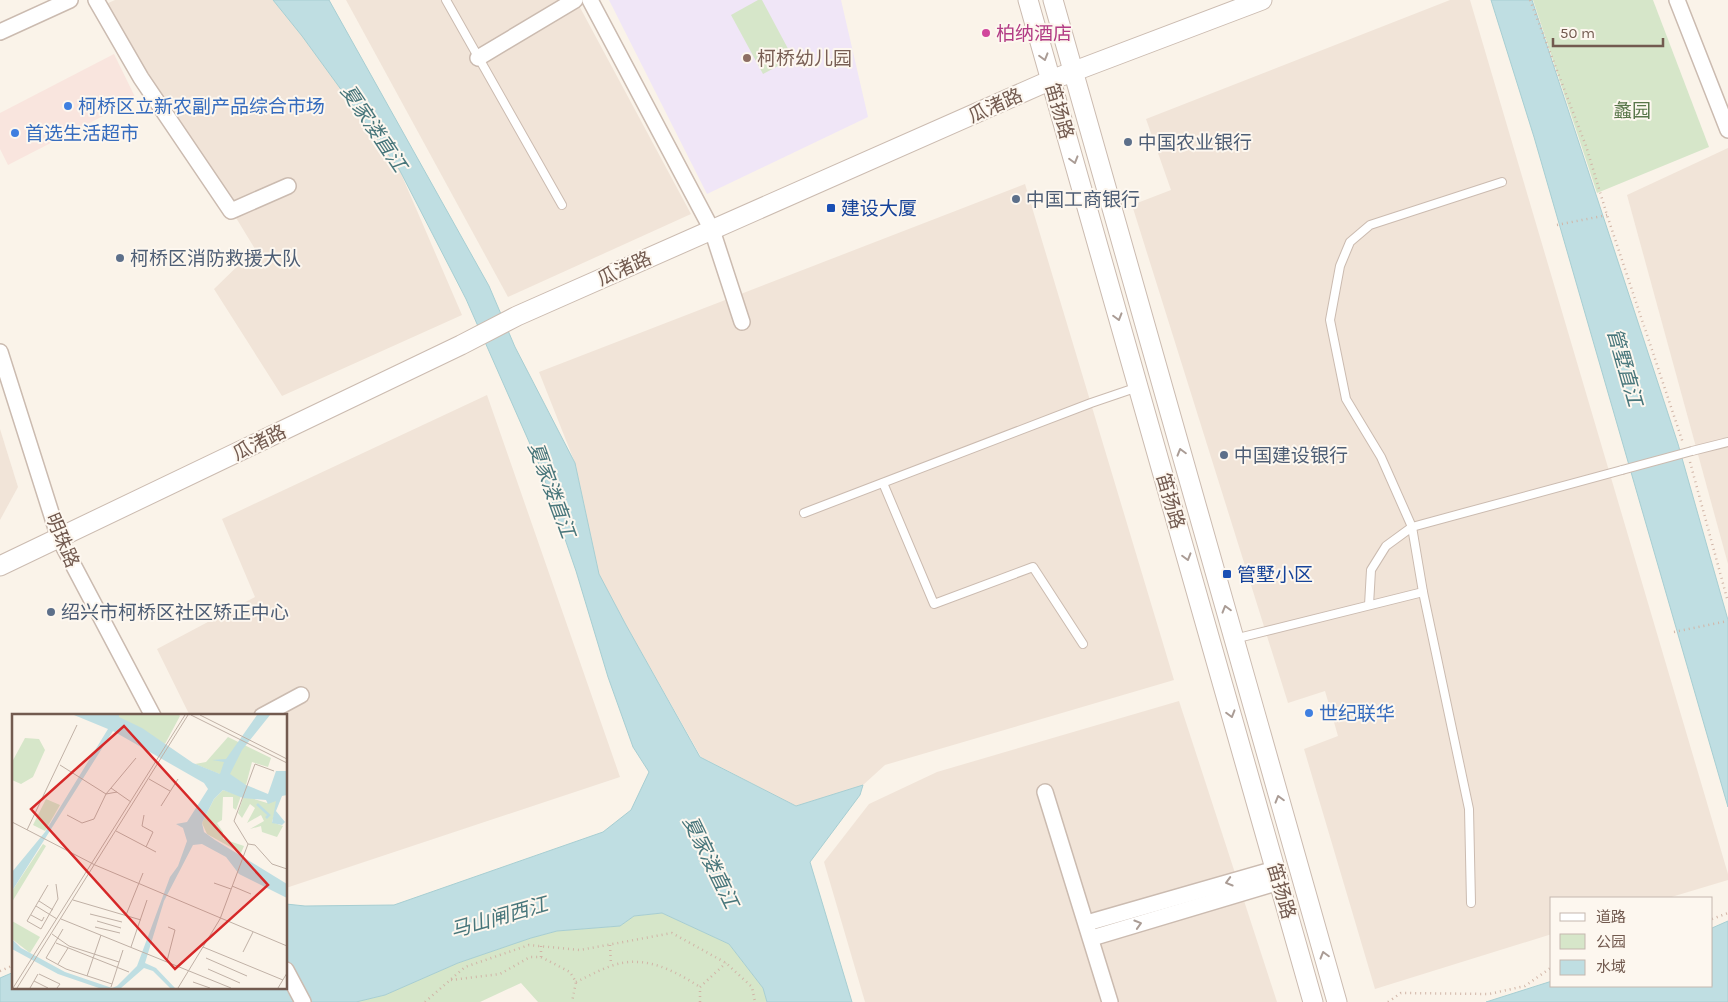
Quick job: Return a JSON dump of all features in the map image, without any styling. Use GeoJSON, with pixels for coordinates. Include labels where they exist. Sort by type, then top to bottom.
{"type":"FeatureCollection","features":[{"type":"Feature","properties":{"kind":"street"},"geometry":{"type":"LineString","coordinates":[[0,32],[70,0]]}},
{"type":"Feature","properties":{"kind":"street"},"geometry":{"type":"LineString","coordinates":[[96,0],[140,78],[231,211],[288,186]]}},
{"type":"Feature","properties":{"kind":"street"},"geometry":{"type":"LineString","coordinates":[[478,58],[575,0]]}},
{"type":"Feature","properties":{"kind":"street"},"geometry":{"type":"LineString","coordinates":[[590,0],[712,230],[742,322]]}},
{"type":"Feature","properties":{"kind":"street","name":"笛扬路"},"geometry":{"type":"LineString","coordinates":[[1028,0],[1313,1002]]}},
{"type":"Feature","properties":{"kind":"street","name":"笛扬路"},"geometry":{"type":"LineString","coordinates":[[1053,0],[1337,1002]]}},
{"type":"Feature","properties":{"kind":"street","name":"瓜渚路"},"geometry":{"type":"LineString","coordinates":[[0,566],[461,345],[517,316],[1051,80],[1262,0]]}},
{"type":"Feature","properties":{"kind":"street"},"geometry":{"type":"LineString","coordinates":[[1677,0],[1728,130]]}},
{"type":"Feature","properties":{"kind":"street","name":"明珠路"},"geometry":{"type":"LineString","coordinates":[[0,352],[58,538],[152,714]]}},
{"type":"Feature","properties":{"kind":"street"},"geometry":{"type":"LineString","coordinates":[[266,714],[302,695]]}},
{"type":"Feature","properties":{"kind":"street"},"geometry":{"type":"LineString","coordinates":[[1045,792],[1092,938],[1110,1002]]}},
{"type":"Feature","properties":{"kind":"street"},"geometry":{"type":"LineString","coordinates":[[1086,923],[1277,875]]}},
{"type":"Feature","properties":{"kind":"street"},"geometry":{"type":"LineString","coordinates":[[1092,938],[1277,875]]}},
{"type":"Feature","properties":{"kind":"street"},"geometry":{"type":"LineString","coordinates":[[288,974],[303,1002]]}},
{"type":"Feature","properties":{"kind":"lane"},"geometry":{"type":"LineString","coordinates":[[446,0],[562,205]]}},
{"type":"Feature","properties":{"kind":"lane"},"geometry":{"type":"LineString","coordinates":[[1471,903],[1470,809],[1423,592],[1412,528],[1381,457],[1346,399],[1330,320],[1340,266],[1350,242],[1370,224],[1502,182]]}},
{"type":"Feature","properties":{"kind":"lane"},"geometry":{"type":"LineString","coordinates":[[804,513],[1091,403],[1138,388]]}},
{"type":"Feature","properties":{"kind":"lane"},"geometry":{"type":"LineString","coordinates":[[1368,605],[1371,570],[1386,546],[1412,528],[1689,451],[1728,442]]}},
{"type":"Feature","properties":{"kind":"lane"},"geometry":{"type":"LineString","coordinates":[[883,483],[934,604],[1033,567],[1083,644]]}},
{"type":"Feature","properties":{"kind":"lane"},"geometry":{"type":"LineString","coordinates":[[1234,639],[1423,592]]}},
{"type":"Feature","properties":{"kind":"path"},"geometry":{"type":"LineString","coordinates":[[1530,0],[1586,146],[1607,215],[1689,451]]}},
{"type":"Feature","properties":{"kind":"path"},"geometry":{"type":"LineString","coordinates":[[1557,225],[1607,215]]}},
{"type":"Feature","properties":{"kind":"path"},"geometry":{"type":"LineString","coordinates":[[1689,460],[1728,602]]}},
{"type":"Feature","properties":{"kind":"path"},"geometry":{"type":"LineString","coordinates":[[1674,632],[1728,621]]}},
{"type":"Feature","properties":{"kind":"path"},"geometry":{"type":"LineString","coordinates":[[1713,920],[1728,913]]}},
{"type":"Feature","properties":{"kind":"path"},"geometry":{"type":"LineString","coordinates":[[424,1002],[465,967],[529,945],[580,950],[672,933],[726,963],[752,987],[756,1002]]}},
{"type":"Feature","properties":{"kind":"path"},"geometry":{"type":"LineString","coordinates":[[610,944],[611,965]]}},
{"type":"Feature","properties":{"kind":"path"},"geometry":{"type":"LineString","coordinates":[[540,956],[541,946]]}},
{"type":"Feature","properties":{"kind":"path"},"geometry":{"type":"LineString","coordinates":[[450,980],[500,974],[530,957],[540,956],[570,972],[576,982],[572,1002]]}},
{"type":"Feature","properties":{"kind":"path"},"geometry":{"type":"LineString","coordinates":[[576,982],[611,965],[636,960],[672,970],[700,987]]}},
{"type":"Feature","properties":{"kind":"path"},"geometry":{"type":"LineString","coordinates":[[700,1002],[700,987],[726,963]]}},
{"type":"Feature","properties":{"kind":"path"},"geometry":{"type":"LineString","coordinates":[[0,971],[12,966]]}},
{"type":"Feature","properties":{"kind":"path"},"geometry":{"type":"LineString","coordinates":[[1388,1002],[1402,993],[1489,994],[1525,986],[1550,968]]}},
{"type":"Feature","properties":{"kind":"shaded area"},"geometry":{"type":"Polygon","coordinates":[[[115,0],[273,0],[302,36],[399,169],[462,315],[282,396],[214,289],[255,249],[106,4],[115,0]]]}},
{"type":"Feature","properties":{"kind":"shaded area"},"geometry":{"type":"Polygon","coordinates":[[[346,0],[576,0],[691,214],[508,297],[346,0]]]}},
{"type":"Feature","properties":{"kind":"shaded area","name":"柯桥幼儿园"},"geometry":{"type":"Polygon","coordinates":[[[609,0],[841,0],[868,117],[707,194],[609,0]]]}},
{"type":"Feature","properties":{"kind":"shaded area"},"geometry":{"type":"Polygon","coordinates":[[[1450,0],[1470,0],[1728,874],[1728,880],[1671,897],[1550,897],[1550,935],[1375,989],[1304,749],[1338,736],[1325,691],[1288,703],[1132,205],[1171,190],[1146,119],[1450,0]]]}},
{"type":"Feature","properties":{"kind":"shaded area","name":"柯桥区立新农副产品综合市场"},"geometry":{"type":"Polygon","coordinates":[[[114,54],[136,99],[8,165],[0,149],[0,113],[114,54]]]}},
{"type":"Feature","properties":{"kind":"shaded area"},"geometry":{"type":"Polygon","coordinates":[[[1728,148],[1728,564],[1627,195],[1728,148]]]}},
{"type":"Feature","properties":{"kind":"shaded area"},"geometry":{"type":"Polygon","coordinates":[[[1025,184],[1174,680],[885,765],[863,785],[796,806],[701,757],[599,574],[575,463],[539,372],[1025,184]]]}},
{"type":"Feature","properties":{"kind":"shaded area"},"geometry":{"type":"Polygon","coordinates":[[[487,395],[620,777],[288,887],[288,714],[189,714],[157,649],[255,597],[222,519],[487,395]]]}},
{"type":"Feature","properties":{"kind":"shaded area"},"geometry":{"type":"Polygon","coordinates":[[[0,429],[18,487],[0,520],[0,429]]]}},
{"type":"Feature","properties":{"kind":"shaded area"},"geometry":{"type":"Polygon","coordinates":[[[1179,701],[1277,1002],[865,1002],[824,862],[869,804],[937,772],[1179,701]]]}},
{"type":"Feature","properties":{"kind":"green space"},"geometry":{"type":"Polygon","coordinates":[[[758,0],[762,0],[793,58],[763,74],[731,15],[758,0]]]}},
{"type":"Feature","properties":{"kind":"green space","name":"蠡园"},"geometry":{"type":"Polygon","coordinates":[[[1533,0],[1653,0],[1709,147],[1597,193],[1533,0]]]}},
{"type":"Feature","properties":{"kind":"green space"},"geometry":{"type":"Polygon","coordinates":[[[662,913],[729,944],[763,988],[767,1002],[538,1002],[521,983],[480,1002],[356,1002],[385,995],[458,963],[531,938],[557,931],[620,926],[634,916],[662,913]]]}},
{"type":"Feature","properties":{"kind":"water"},"geometry":{"type":"Polygon","coordinates":[[[273,0],[329,0],[489,286],[515,347],[575,463],[599,574],[700,757],[796,806],[863,785],[860,795],[810,862],[852,1002],[767,1002],[763,988],[729,944],[662,913],[634,916],[620,926],[557,931],[531,938],[458,963],[385,995],[356,1002],[0,1002],[0,978],[12,973],[12,990],[288,990],[288,904],[305,906],[394,905],[603,832],[631,810],[649,772],[633,747],[608,677],[576,571],[541,469],[466,299],[399,169],[302,36],[273,0]]]}},
{"type":"Feature","properties":{"kind":"water","name":"管墅直江"},"geometry":{"type":"Polygon","coordinates":[[[1491,0],[1532,0],[1678,444],[1728,620],[1728,807],[1534,137],[1491,0]]]}},
{"type":"Feature","properties":{"kind":"water"},"geometry":{"type":"Polygon","coordinates":[[[1728,921],[1728,1002],[1486,1002],[1550,982],[1550,987],[1713,987],[1713,928],[1728,921]]]}},
{"type":"Feature","properties":{"kind":"place","name":"柏纳酒店"},"geometry":{"type":"Point","coordinates":[986,33]}},
{"type":"Feature","properties":{"kind":"place","name":"柯桥幼儿园"},"geometry":{"type":"Point","coordinates":[747,58]}},
{"type":"Feature","properties":{"kind":"place","name":"柯桥区立新农副产品综合市场"},"geometry":{"type":"Point","coordinates":[68,106]}},
{"type":"Feature","properties":{"kind":"place","name":"首选生活超市"},"geometry":{"type":"Point","coordinates":[15,133]}},
{"type":"Feature","properties":{"kind":"place","name":"中国农业银行"},"geometry":{"type":"Point","coordinates":[1128,142]}},
{"type":"Feature","properties":{"kind":"place","name":"中国工商银行"},"geometry":{"type":"Point","coordinates":[1016,199]}},
{"type":"Feature","properties":{"kind":"place","name":"建设大厦"},"geometry":{"type":"Point","coordinates":[831,208]}},
{"type":"Feature","properties":{"kind":"place","name":"柯桥区消防救援大队"},"geometry":{"type":"Point","coordinates":[120,258]}},
{"type":"Feature","properties":{"kind":"place","name":"中国建设银行"},"geometry":{"type":"Point","coordinates":[1224,455]}},
{"type":"Feature","properties":{"kind":"place","name":"管墅小区"},"geometry":{"type":"Point","coordinates":[1227,574]}},
{"type":"Feature","properties":{"kind":"place","name":"绍兴市柯桥区社区矫正中心"},"geometry":{"type":"Point","coordinates":[51,612]}},
{"type":"Feature","properties":{"kind":"place","name":"世纪联华"},"geometry":{"type":"Point","coordinates":[1309,713]}},
{"type":"Feature","properties":{"kind":"water label","name":"夏家溇直江"},"geometry":{"type":"Point","coordinates":[374,128]}},
{"type":"Feature","properties":{"kind":"water label","name":"夏家溇直江"},"geometry":{"type":"Point","coordinates":[552,490]}},
{"type":"Feature","properties":{"kind":"water label","name":"夏家溇直江"},"geometry":{"type":"Point","coordinates":[711,862]}},
{"type":"Feature","properties":{"kind":"water label","name":"马山闸西江"},"geometry":{"type":"Point","coordinates":[499,917]}}]}
